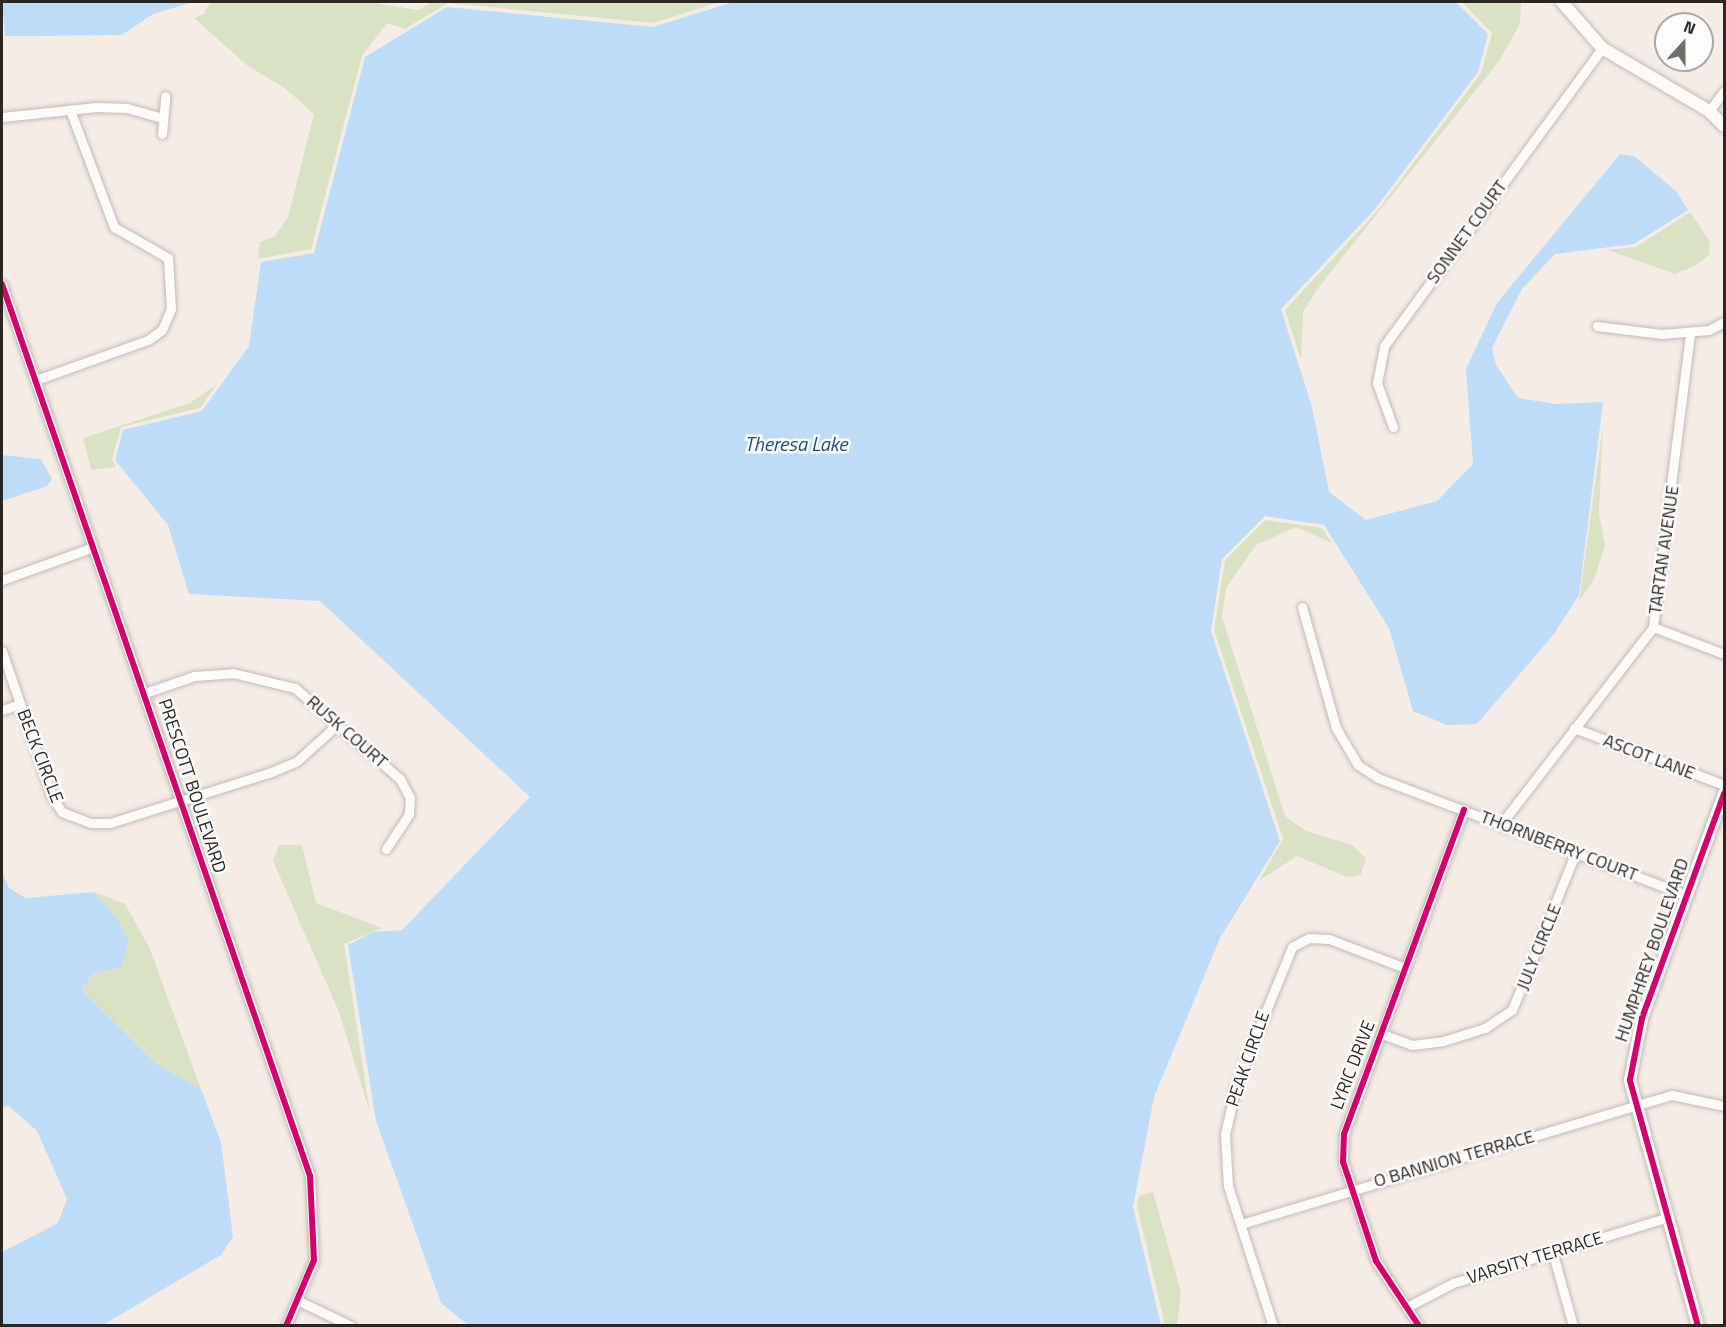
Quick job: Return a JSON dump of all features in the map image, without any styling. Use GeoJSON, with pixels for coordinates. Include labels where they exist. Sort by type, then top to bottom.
{"type":"FeatureCollection","features":[{"type":"Feature","properties":{"kind":"street"},"geometry":{"type":"LineString","coordinates":[[1562,2],[1602,48],[1709,111],[1725,126]]}},
{"type":"Feature","properties":{"kind":"street","name":"SONNET COURT"},"geometry":{"type":"LineString","coordinates":[[1393,428],[1377,383],[1384,346],[1602,48]]}},
{"type":"Feature","properties":{"kind":"street"},"geometry":{"type":"LineString","coordinates":[[1709,111],[1725,91]]}},
{"type":"Feature","properties":{"kind":"street"},"geometry":{"type":"LineString","coordinates":[[162,134],[161,118],[165,96]]}},
{"type":"Feature","properties":{"kind":"street"},"geometry":{"type":"LineString","coordinates":[[2,117],[70,110],[127,108],[161,118]]}},
{"type":"Feature","properties":{"kind":"street"},"geometry":{"type":"LineString","coordinates":[[36,380],[148,340],[162,330],[171,309],[168,258],[114,227],[70,110]]}},
{"type":"Feature","properties":{"kind":"street","name":"PRESCOTT BOULEVARD"},"geometry":{"type":"LineString","coordinates":[[2,284],[91,548],[145,693],[180,803],[310,1176],[314,1260],[299,1301],[286,1326]]}},
{"type":"Feature","properties":{"kind":"street"},"geometry":{"type":"LineString","coordinates":[[1597,326],[1690,333],[1725,322]]}},
{"type":"Feature","properties":{"kind":"street","name":"TARTAN AVENUE"},"geometry":{"type":"LineString","coordinates":[[1501,824],[1653,627],[1690,333]]}},
{"type":"Feature","properties":{"kind":"street"},"geometry":{"type":"LineString","coordinates":[[2,580],[91,548]]}},
{"type":"Feature","properties":{"kind":"street","name":"THORNBERRY COURT"},"geometry":{"type":"LineString","coordinates":[[1302,606],[1344,750],[1378,778],[1686,895]]}},
{"type":"Feature","properties":{"kind":"street"},"geometry":{"type":"LineString","coordinates":[[1653,627],[1725,654]]}},
{"type":"Feature","properties":{"kind":"street","name":"BECK CIRCLE"},"geometry":{"type":"LineString","coordinates":[[2,651],[62,812],[110,823],[180,803],[297,761],[338,724]]}},
{"type":"Feature","properties":{"kind":"street","name":"RUSK COURT"},"geometry":{"type":"LineString","coordinates":[[145,693],[194,676],[263,677],[295,688],[400,779],[410,798],[409,814],[386,849]]}},
{"type":"Feature","properties":{"kind":"street"},"geometry":{"type":"LineString","coordinates":[[2,710],[20,704]]}},
{"type":"Feature","properties":{"kind":"street","name":"ASCOT LANE"},"geometry":{"type":"LineString","coordinates":[[1574,728],[1725,785]]}},
{"type":"Feature","properties":{"kind":"street","name":"HUMPHREY BOULEVARD"},"geometry":{"type":"LineString","coordinates":[[1698,1326],[1633,1106],[1632,1050],[1686,895],[1725,794]]}},
{"type":"Feature","properties":{"kind":"street","name":"LYRIC DRIVE"},"geometry":{"type":"LineString","coordinates":[[1419,1326],[1407,1307],[1386,1284],[1343,1162],[1344,1134],[1464,810]]}},
{"type":"Feature","properties":{"kind":"street","name":"JULY CIRCLE"},"geometry":{"type":"LineString","coordinates":[[1382,1034],[1412,1046],[1443,1041],[1485,1028],[1512,1010],[1575,854]]}},
{"type":"Feature","properties":{"kind":"street","name":"PEAK CIRCLE"},"geometry":{"type":"LineString","coordinates":[[1273,1326],[1240,1224],[1225,1163],[1230,1107],[1292,947],[1309,938],[1329,939],[1405,968]]}},
{"type":"Feature","properties":{"kind":"street","name":"O BANNION TERRACE"},"geometry":{"type":"LineString","coordinates":[[1240,1224],[1672,1095],[1725,1106]]}},
{"type":"Feature","properties":{"kind":"street","name":"VARSITY TERRACE"},"geometry":{"type":"LineString","coordinates":[[1407,1307],[1453,1283],[1666,1218]]}},
{"type":"Feature","properties":{"kind":"street"},"geometry":{"type":"LineString","coordinates":[[1552,1254],[1573,1326]]}},
{"type":"Feature","properties":{"kind":"street"},"geometry":{"type":"LineString","coordinates":[[299,1301],[351,1326]]}},
{"type":"Feature","properties":{"kind":"green space"},"geometry":{"type":"Polygon","coordinates":[[[210,2],[368,2],[419,10],[431,2],[720,2],[653,23],[448,3],[405,29],[387,23],[362,56],[311,249],[258,259],[253,291],[260,242],[275,236],[288,217],[314,114],[286,89],[248,66],[194,18],[204,14],[210,2]]]}},
{"type":"Feature","properties":{"kind":"green space"},"geometry":{"type":"Polygon","coordinates":[[[1462,2],[1521,2],[1520,24],[1499,61],[1318,288],[1303,312],[1301,360],[1285,310],[1377,211],[1481,73],[1492,33],[1462,2]]]}},
{"type":"Feature","properties":{"kind":"green space"},"geometry":{"type":"Polygon","coordinates":[[[1690,212],[1710,242],[1709,255],[1695,266],[1675,274],[1608,250],[1636,247],[1690,212]]]}},
{"type":"Feature","properties":{"kind":"green space"},"geometry":{"type":"Polygon","coordinates":[[[217,384],[200,408],[121,427],[112,459],[116,467],[91,470],[83,438],[190,403],[217,384]]]}},
{"type":"Feature","properties":{"kind":"green space"},"geometry":{"type":"Polygon","coordinates":[[[1603,426],[1599,514],[1605,546],[1594,580],[1579,601],[1603,426]]]}},
{"type":"Feature","properties":{"kind":"green space"},"geometry":{"type":"Polygon","coordinates":[[[1265,520],[1322,528],[1332,543],[1296,527],[1256,545],[1226,588],[1222,617],[1285,816],[1306,831],[1352,845],[1366,858],[1361,875],[1347,877],[1297,856],[1259,881],[1283,839],[1214,630],[1225,560],[1265,520]]]}},
{"type":"Feature","properties":{"kind":"green space"},"geometry":{"type":"Polygon","coordinates":[[[279,845],[302,845],[316,903],[382,928],[344,944],[370,1113],[339,1012],[273,861],[279,845]]]}},
{"type":"Feature","properties":{"kind":"green space"},"geometry":{"type":"Polygon","coordinates":[[[94,892],[125,904],[150,949],[201,1089],[159,1066],[82,990],[92,974],[121,967],[119,921],[94,892]]]}},
{"type":"Feature","properties":{"kind":"green space"},"geometry":{"type":"Polygon","coordinates":[[[1153,1192],[1181,1292],[1177,1325],[1165,1325],[1137,1206],[1139,1196],[1153,1192]]]}},
{"type":"Feature","properties":{"kind":"water"},"geometry":{"type":"Polygon","coordinates":[[[2,2],[194,2],[153,14],[122,35],[5,36],[2,2]]]}},
{"type":"Feature","properties":{"kind":"water","name":"Theresa Lake"},"geometry":{"type":"Polygon","coordinates":[[[733,2],[1456,2],[1488,34],[1478,72],[1375,209],[1281,309],[1312,407],[1329,492],[1366,520],[1437,501],[1473,464],[1466,369],[1497,303],[1620,154],[1634,156],[1676,191],[1688,210],[1634,244],[1555,254],[1522,289],[1492,348],[1496,365],[1518,398],[1556,404],[1603,402],[1579,595],[1554,634],[1477,724],[1447,725],[1413,711],[1389,628],[1324,525],[1265,516],[1222,559],[1211,631],[1280,841],[1220,938],[1154,1097],[1133,1207],[1161,1325],[468,1325],[441,1303],[376,1121],[348,945],[373,932],[402,930],[530,797],[320,601],[189,594],[168,525],[115,460],[123,430],[202,411],[249,346],[261,262],[314,253],[365,57],[447,7],[653,27],[733,2]]]}},
{"type":"Feature","properties":{"kind":"water"},"geometry":{"type":"Polygon","coordinates":[[[2,455],[41,459],[52,479],[47,486],[2,501],[2,455]]]}},
{"type":"Feature","properties":{"kind":"water"},"geometry":{"type":"Polygon","coordinates":[[[2,871],[9,888],[26,898],[94,892],[119,921],[129,942],[121,967],[92,974],[82,990],[159,1066],[201,1089],[221,1142],[233,1237],[221,1255],[103,1325],[2,1325],[2,1252],[58,1223],[67,1199],[37,1131],[9,1106],[2,1107],[2,871]]]}},
{"type":"Feature","properties":{"kind":"cycle path"},"geometry":{"type":"LineString","coordinates":[[2,284],[310,1176],[314,1260],[286,1326]]}},
{"type":"Feature","properties":{"kind":"cycle path"},"geometry":{"type":"LineString","coordinates":[[1698,1326],[1630,1080],[1642,1018],[1724,794]]}},
{"type":"Feature","properties":{"kind":"cycle path"},"geometry":{"type":"LineString","coordinates":[[1419,1326],[1376,1261],[1343,1162],[1344,1134],[1464,810]]}}]}
